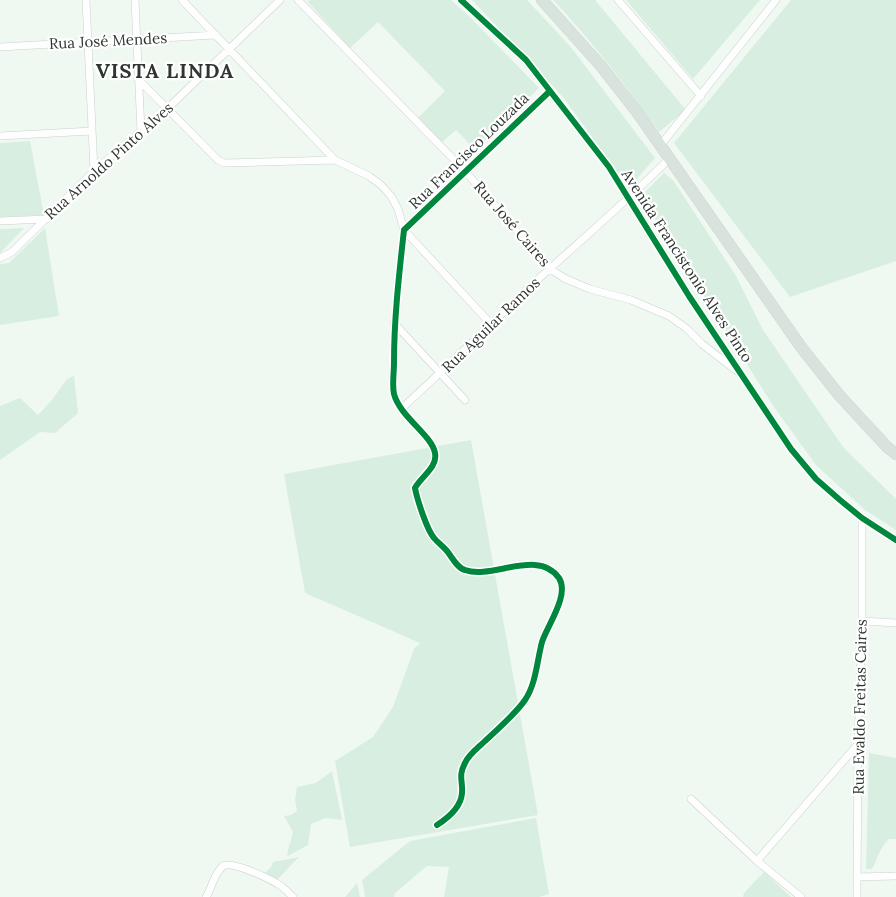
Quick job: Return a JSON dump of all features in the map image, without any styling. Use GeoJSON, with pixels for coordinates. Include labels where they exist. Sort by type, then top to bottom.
{"type":"FeatureCollection","features":[{"type":"Feature","properties":{"kind":"main road"},"geometry":{"type":"LineString","coordinates":[[542,0],[601,66],[660,146],[801,347],[839,395],[887,447],[896,454]]}},
{"type":"Feature","properties":{"kind":"street"},"geometry":{"type":"LineString","coordinates":[[86,0],[94,171]]}},
{"type":"Feature","properties":{"kind":"street"},"geometry":{"type":"LineString","coordinates":[[135,0],[142,131]]}},
{"type":"Feature","properties":{"kind":"street"},"geometry":{"type":"LineString","coordinates":[[182,0],[336,160],[363,173],[381,185],[391,196],[398,209],[404,230],[394,323],[394,393],[401,409],[433,446],[436,454],[435,461],[430,470],[417,484],[415,491],[432,536],[447,550],[462,569],[494,571],[512,566],[531,564],[547,568],[559,579],[561,591],[555,616],[543,639],[531,688],[525,700],[472,752],[464,764],[460,778],[462,794],[457,806],[449,817],[437,825]]}},
{"type":"Feature","properties":{"kind":"street","name":"Rua Arnoldo Pinto Alves"},"geometry":{"type":"LineString","coordinates":[[1,258],[12,252],[94,171],[168,108],[280,0]]}},
{"type":"Feature","properties":{"kind":"street","name":"Rua José Caires"},"geometry":{"type":"LineString","coordinates":[[298,0],[464,171],[550,269],[566,280],[590,289],[631,300],[669,316],[741,374]]}},
{"type":"Feature","properties":{"kind":"street","name":"Avenida Francistonio Alves Pinto"},"geometry":{"type":"LineString","coordinates":[[461,0],[526,60],[609,167],[628,200],[791,449],[816,479],[862,518],[896,540]]}},
{"type":"Feature","properties":{"kind":"street"},"geometry":{"type":"LineString","coordinates":[[618,0],[701,96]]}},
{"type":"Feature","properties":{"kind":"street"},"geometry":{"type":"LineString","coordinates":[[660,146],[776,0]]}},
{"type":"Feature","properties":{"kind":"street","name":"Rua José Mendes"},"geometry":{"type":"LineString","coordinates":[[0,47],[216,35]]}},
{"type":"Feature","properties":{"kind":"street"},"geometry":{"type":"LineString","coordinates":[[139,80],[218,160],[224,163],[336,160]]}},
{"type":"Feature","properties":{"kind":"street","name":"Rua Francisco Louzada"},"geometry":{"type":"LineString","coordinates":[[404,230],[550,91]]}},
{"type":"Feature","properties":{"kind":"street"},"geometry":{"type":"LineString","coordinates":[[0,136],[92,131]]}},
{"type":"Feature","properties":{"kind":"street","name":"Rua Aguilar Ramos"},"geometry":{"type":"LineString","coordinates":[[401,409],[440,374],[490,324],[628,200],[669,159]]}},
{"type":"Feature","properties":{"kind":"street"},"geometry":{"type":"LineString","coordinates":[[0,221],[46,219]]}},
{"type":"Feature","properties":{"kind":"street"},"geometry":{"type":"LineString","coordinates":[[404,230],[490,324]]}},
{"type":"Feature","properties":{"kind":"street"},"geometry":{"type":"LineString","coordinates":[[394,323],[465,400]]}},
{"type":"Feature","properties":{"kind":"street","name":"Rua Evaldo Freitas Caires"},"geometry":{"type":"LineString","coordinates":[[856,897],[862,621],[862,518]]}},
{"type":"Feature","properties":{"kind":"street"},"geometry":{"type":"LineString","coordinates":[[862,621],[896,623]]}},
{"type":"Feature","properties":{"kind":"street"},"geometry":{"type":"LineString","coordinates":[[757,861],[858,744]]}},
{"type":"Feature","properties":{"kind":"street"},"geometry":{"type":"LineString","coordinates":[[691,799],[757,861],[801,897]]}},
{"type":"Feature","properties":{"kind":"street"},"geometry":{"type":"LineString","coordinates":[[206,897],[219,870],[229,864],[282,886],[293,897]]}},
{"type":"Feature","properties":{"kind":"street"},"geometry":{"type":"LineString","coordinates":[[857,877],[896,876]]}},
{"type":"Feature","properties":{"kind":"green space"},"geometry":{"type":"Polygon","coordinates":[[[310,0],[451,0],[539,88],[475,150],[456,130],[441,143],[417,119],[445,91],[378,22],[350,48],[308,2],[310,0]]]}},
{"type":"Feature","properties":{"kind":"green space"},"geometry":{"type":"Polygon","coordinates":[[[472,0],[527,0],[570,46],[655,158],[629,188],[563,97],[472,0]]]}},
{"type":"Feature","properties":{"kind":"green space"},"geometry":{"type":"Polygon","coordinates":[[[553,0],[595,0],[686,110],[659,132],[608,64],[553,0]]]}},
{"type":"Feature","properties":{"kind":"green space"},"geometry":{"type":"Polygon","coordinates":[[[626,0],[760,0],[693,79],[626,0]]]}},
{"type":"Feature","properties":{"kind":"green space"},"geometry":{"type":"Polygon","coordinates":[[[791,0],[896,0],[896,261],[790,297],[674,143],[791,0]]]}},
{"type":"Feature","properties":{"kind":"green space"},"geometry":{"type":"Polygon","coordinates":[[[30,141],[44,215],[0,217],[0,143],[30,141]]]}},
{"type":"Feature","properties":{"kind":"green space"},"geometry":{"type":"Polygon","coordinates":[[[664,173],[673,180],[736,276],[763,330],[843,447],[896,499],[896,530],[865,510],[816,465],[774,407],[641,196],[664,173]]]}},
{"type":"Feature","properties":{"kind":"green space"},"geometry":{"type":"Polygon","coordinates":[[[24,228],[0,253],[0,229],[24,228]]]}},
{"type":"Feature","properties":{"kind":"green space"},"geometry":{"type":"Polygon","coordinates":[[[45,228],[59,316],[0,325],[0,264],[9,263],[45,228]]]}},
{"type":"Feature","properties":{"kind":"green space"},"geometry":{"type":"Polygon","coordinates":[[[74,376],[78,413],[55,433],[40,432],[0,460],[0,406],[20,398],[38,415],[67,379],[74,376]]]}},
{"type":"Feature","properties":{"kind":"green space"},"geometry":{"type":"Polygon","coordinates":[[[471,440],[538,815],[350,847],[335,761],[373,737],[393,707],[414,649],[420,643],[305,593],[284,474],[471,440]]]}},
{"type":"Feature","properties":{"kind":"green space"},"geometry":{"type":"Polygon","coordinates":[[[869,753],[896,758],[896,839],[889,839],[886,842],[872,869],[866,869],[869,753]]]}},
{"type":"Feature","properties":{"kind":"green space"},"geometry":{"type":"Polygon","coordinates":[[[332,771],[342,820],[325,818],[311,824],[308,845],[288,856],[293,832],[284,816],[291,815],[297,811],[295,800],[297,787],[316,783],[332,771]]]}},
{"type":"Feature","properties":{"kind":"green space"},"geometry":{"type":"Polygon","coordinates":[[[536,818],[549,894],[539,897],[444,897],[449,867],[427,866],[395,893],[394,897],[365,897],[362,880],[410,841],[536,818]]]}},
{"type":"Feature","properties":{"kind":"green space"},"geometry":{"type":"Polygon","coordinates":[[[299,857],[278,879],[272,879],[265,873],[273,862],[299,857]]]}},
{"type":"Feature","properties":{"kind":"green space"},"geometry":{"type":"Polygon","coordinates":[[[764,872],[791,897],[743,897],[744,893],[764,872]]]}},
{"type":"Feature","properties":{"kind":"green space"},"geometry":{"type":"Polygon","coordinates":[[[357,883],[360,897],[345,897],[357,883]]]}},
{"type":"Feature","properties":{"kind":"cycle path"},"geometry":{"type":"LineString","coordinates":[[461,0],[526,60],[609,167],[689,296],[791,449],[816,479],[840,500],[862,518],[896,540]]}},
{"type":"Feature","properties":{"kind":"cycle path"},"geometry":{"type":"LineString","coordinates":[[437,825],[457,808],[462,793],[462,771],[467,760],[474,751],[512,716],[529,694],[542,642],[560,602],[562,585],[559,578],[550,569],[539,566],[514,566],[476,572],[462,569],[434,538],[428,528],[415,488],[432,467],[435,453],[428,439],[397,402],[393,390],[396,313],[404,230],[550,91]]}},
{"type":"Feature","properties":{"kind":"district","name":"VISTA LINDA"},"geometry":{"type":"Point","coordinates":[165,71]}}]}
